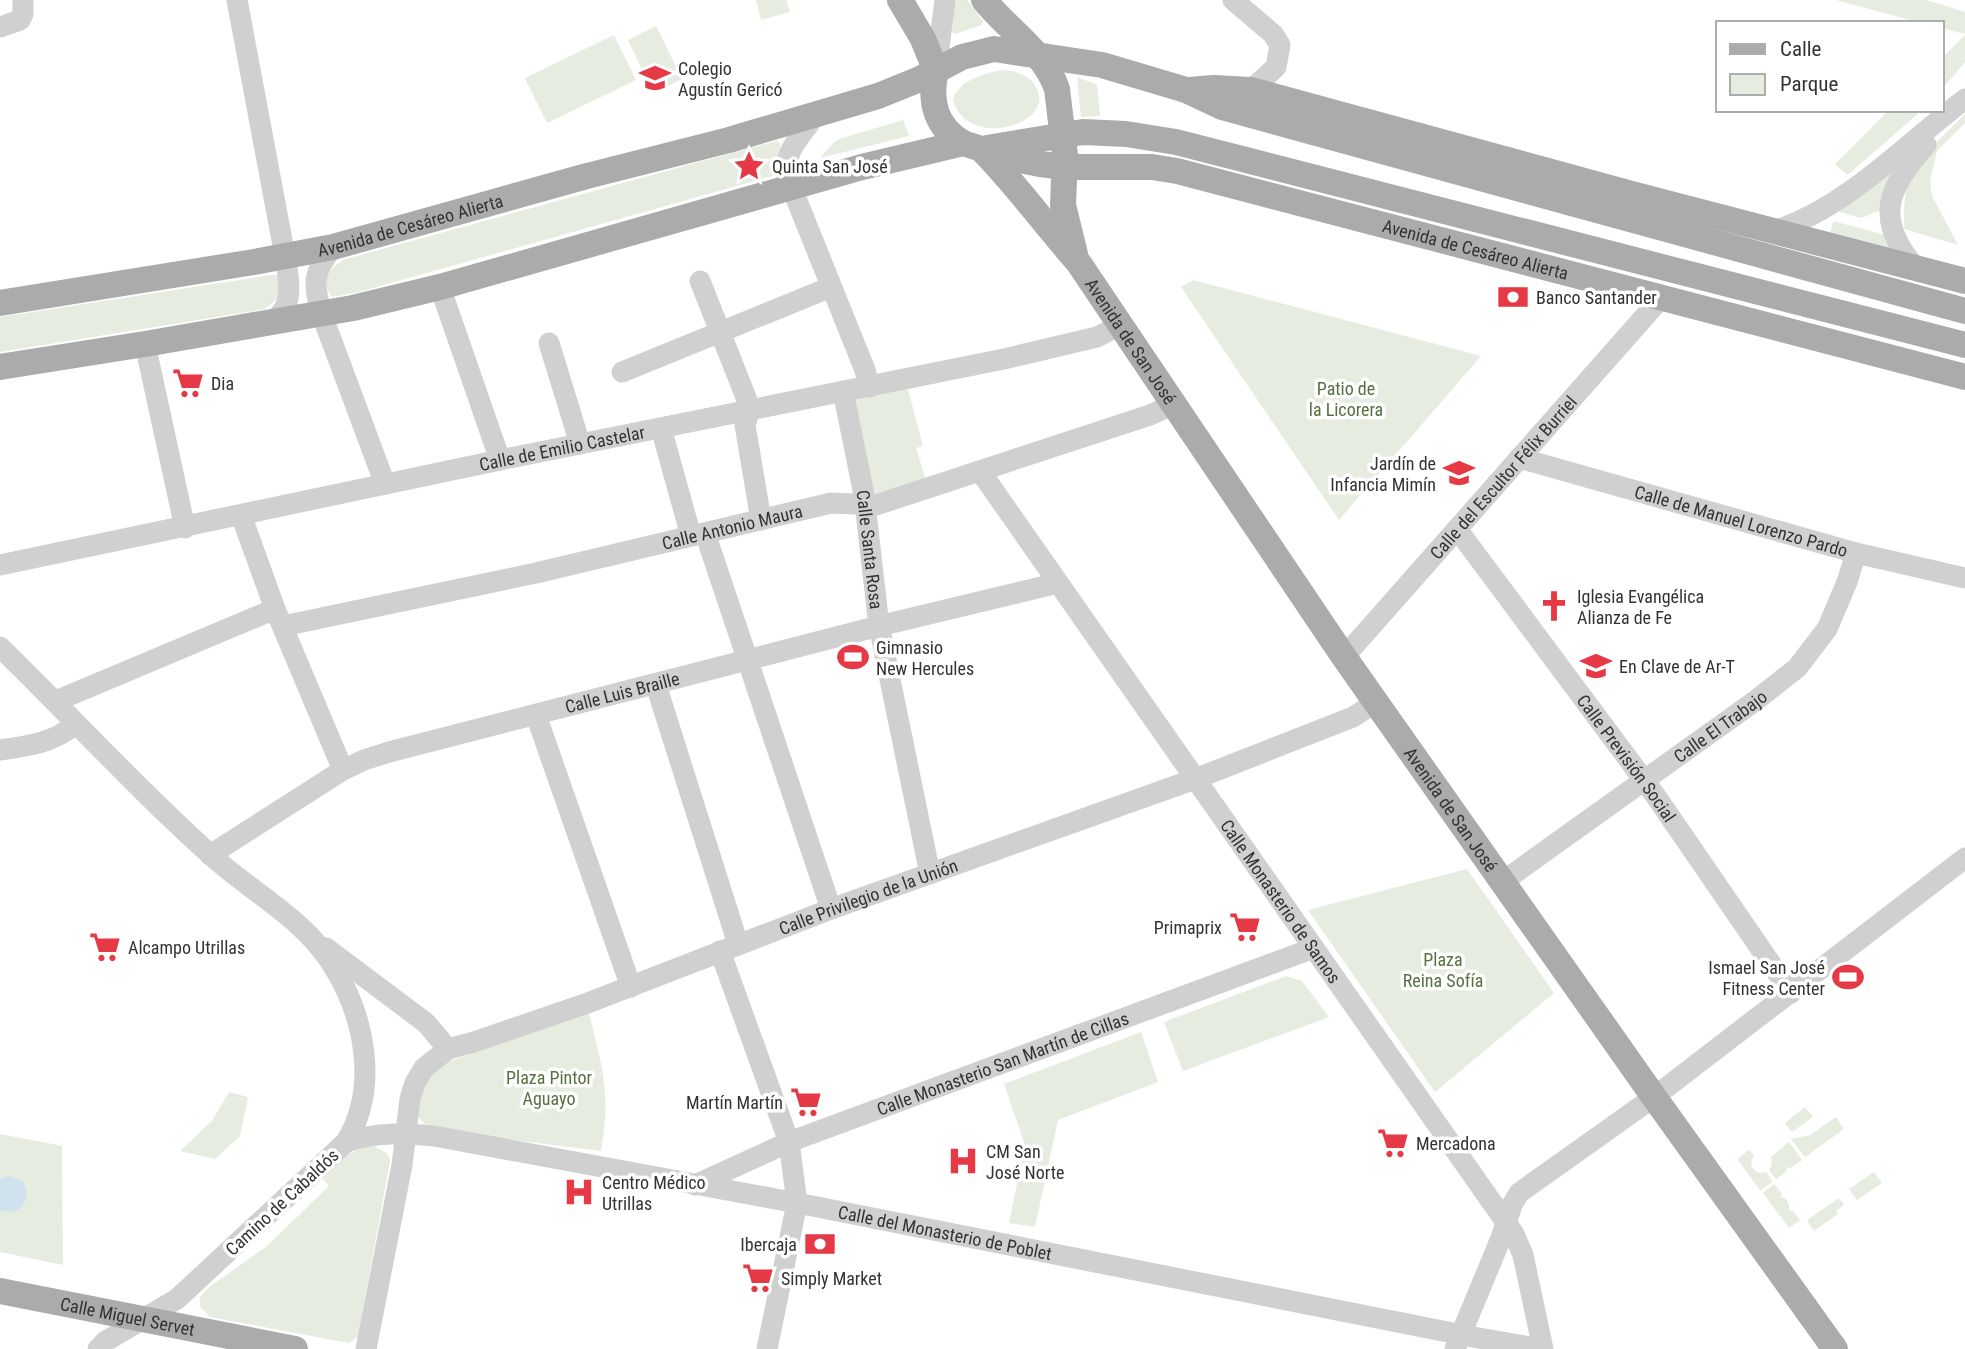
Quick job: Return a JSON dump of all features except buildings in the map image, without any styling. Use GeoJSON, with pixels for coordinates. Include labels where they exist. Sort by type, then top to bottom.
{"type":"FeatureCollection","features":[{"type":"Feature","properties":{"kind":"main road"},"geometry":{"type":"LineString","coordinates":[[900,0],[923,39],[936,71]]}},
{"type":"Feature","properties":{"kind":"main road","name":"Avenida de San José"},"geometry":{"type":"LineString","coordinates":[[984,0],[1050,70],[1058,89],[1065,167],[1063,205],[1078,262]]}},
{"type":"Feature","properties":{"kind":"main road","name":"Avenida de Cesáreo Alierta"},"geometry":{"type":"LineString","coordinates":[[0,303],[333,247],[815,115],[888,93],[962,57],[994,49],[1102,65],[1186,90],[1222,107],[1965,311]]}},
{"type":"Feature","properties":{"kind":"main road","name":"Avenida de San José"},"geometry":{"type":"LineString","coordinates":[[936,71],[933,85],[934,109],[948,131],[972,146],[1015,185],[1078,262],[1371,696],[1835,1349]]}},
{"type":"Feature","properties":{"kind":"main road","name":"Avenida de Cesáreo Alierta"},"geometry":{"type":"LineString","coordinates":[[1186,90],[1251,90],[1965,281]]}},
{"type":"Feature","properties":{"kind":"main road","name":"Avenida de Cesáreo Alierta"},"geometry":{"type":"LineString","coordinates":[[0,367],[322,315],[440,287],[862,167],[972,146],[1083,132],[1126,134],[1195,146],[1965,345]]}},
{"type":"Feature","properties":{"kind":"main road","name":"Avenida de Cesáreo Alierta"},"geometry":{"type":"LineString","coordinates":[[972,146],[1009,158],[1065,167],[1127,166],[1177,171],[1965,377]]}},
{"type":"Feature","properties":{"kind":"main road","name":"Calle Miguel Servet"},"geometry":{"type":"LineString","coordinates":[[0,1291],[146,1318],[228,1342],[295,1349]]}},
{"type":"Feature","properties":{"kind":"street"},"geometry":{"type":"LineString","coordinates":[[0,27],[20,20],[23,0]]}},
{"type":"Feature","properties":{"kind":"street"},"geometry":{"type":"LineString","coordinates":[[237,0],[286,256],[286,307],[282,315],[270,323]]}},
{"type":"Feature","properties":{"kind":"street","name":"Avenida de San José"},"geometry":{"type":"LineString","coordinates":[[936,71],[944,0]]}},
{"type":"Feature","properties":{"kind":"street"},"geometry":{"type":"LineString","coordinates":[[1233,0],[1278,39],[1280,50],[1276,68],[1288,101]]}},
{"type":"Feature","properties":{"kind":"street"},"geometry":{"type":"LineString","coordinates":[[1251,90],[1276,68]]}},
{"type":"Feature","properties":{"kind":"street"},"geometry":{"type":"LineString","coordinates":[[1774,231],[1796,223],[1826,206],[1901,152],[1965,100]]}},
{"type":"Feature","properties":{"kind":"street"},"geometry":{"type":"LineString","coordinates":[[1915,267],[1898,246],[1891,229],[1894,188],[1911,161],[1965,100]]}},
{"type":"Feature","properties":{"kind":"street"},"geometry":{"type":"LineString","coordinates":[[815,115],[787,156],[786,167],[791,187],[865,370],[869,387]]}},
{"type":"Feature","properties":{"kind":"street"},"geometry":{"type":"LineString","coordinates":[[333,247],[320,263],[315,276],[316,294],[385,484]]}},
{"type":"Feature","properties":{"kind":"street"},"geometry":{"type":"LineString","coordinates":[[700,281],[750,409],[745,425],[761,520]]}},
{"type":"Feature","properties":{"kind":"street"},"geometry":{"type":"LineString","coordinates":[[440,287],[500,460]]}},
{"type":"Feature","properties":{"kind":"street"},"geometry":{"type":"LineString","coordinates":[[622,372],[831,287]]}},
{"type":"Feature","properties":{"kind":"street","name":"Calle del Escultor Félix Burriel"},"geometry":{"type":"LineString","coordinates":[[1344,657],[1662,297]]}},
{"type":"Feature","properties":{"kind":"street","name":"Calle de Emilio Castelar"},"geometry":{"type":"LineString","coordinates":[[0,565],[500,460],[1004,359],[1097,337],[1121,325]]}},
{"type":"Feature","properties":{"kind":"street"},"geometry":{"type":"LineString","coordinates":[[549,343],[580,444]]}},
{"type":"Feature","properties":{"kind":"street"},"geometry":{"type":"LineString","coordinates":[[145,344],[185,528]]}},
{"type":"Feature","properties":{"kind":"street","name":"Calle Santa Rosa"},"geometry":{"type":"LineString","coordinates":[[843,391],[864,505],[879,626],[930,874]]}},
{"type":"Feature","properties":{"kind":"street","name":"Calle Antonio Maura"},"geometry":{"type":"LineString","coordinates":[[56,701],[279,617],[536,573],[839,502],[876,505],[1150,415],[1174,404]]}},
{"type":"Feature","properties":{"kind":"street"},"geometry":{"type":"LineString","coordinates":[[662,428],[698,535],[746,660],[831,909]]}},
{"type":"Feature","properties":{"kind":"street","name":"Calle de Manuel Lorenzo Pardo"},"geometry":{"type":"LineString","coordinates":[[1519,458],[1856,553],[1965,578]]}},
{"type":"Feature","properties":{"kind":"street","name":"Calle Monasterio de Samos"},"geometry":{"type":"LineString","coordinates":[[980,471],[1520,1245],[1543,1349]]}},
{"type":"Feature","properties":{"kind":"street"},"geometry":{"type":"LineString","coordinates":[[241,515],[279,617],[343,770]]}},
{"type":"Feature","properties":{"kind":"street","name":"Calle Previsión Social"},"geometry":{"type":"LineString","coordinates":[[1457,529],[1644,780],[1791,993]]}},
{"type":"Feature","properties":{"kind":"street","name":"Calle El Trabajo"},"geometry":{"type":"LineString","coordinates":[[1502,882],[1797,668],[1827,629],[1856,553]]}},
{"type":"Feature","properties":{"kind":"street","name":"Calle Luis Braille"},"geometry":{"type":"LineString","coordinates":[[211,855],[343,770],[388,752],[1058,583]]}},
{"type":"Feature","properties":{"kind":"street","name":"Camino de Cabaldós"},"geometry":{"type":"LineString","coordinates":[[0,647],[211,855],[315,940],[426,1023],[448,1049]]}},
{"type":"Feature","properties":{"kind":"street"},"geometry":{"type":"LineString","coordinates":[[656,685],[729,948],[789,1142],[797,1203],[767,1349]]}},
{"type":"Feature","properties":{"kind":"street","name":"Calle Privilegio de la Unión"},"geometry":{"type":"LineString","coordinates":[[366,1349],[402,1165],[410,1099],[418,1076],[432,1059],[448,1049],[631,987],[831,909],[1195,779],[1353,717],[1367,709],[1371,696]]}},
{"type":"Feature","properties":{"kind":"street"},"geometry":{"type":"LineString","coordinates":[[536,715],[631,987]]}},
{"type":"Feature","properties":{"kind":"street"},"geometry":{"type":"LineString","coordinates":[[0,750],[40,744],[64,734],[76,724]]}},
{"type":"Feature","properties":{"kind":"street"},"geometry":{"type":"LineString","coordinates":[[1457,1342],[1519,1193],[1654,1097],[1965,858]]}},
{"type":"Feature","properties":{"kind":"street","name":"Camino de Cabaldós"},"geometry":{"type":"LineString","coordinates":[[98,1349],[106,1341],[177,1299],[346,1142],[360,1113],[364,1090],[360,1031],[343,982],[315,940]]}},
{"type":"Feature","properties":{"kind":"street","name":"Calle Monasterio San Martín de Cillas"},"geometry":{"type":"LineString","coordinates":[[695,1185],[789,1142],[1314,948]]}},
{"type":"Feature","properties":{"kind":"street","name":"Calle del Monasterio de Poblet"},"geometry":{"type":"LineString","coordinates":[[346,1142],[364,1136],[434,1136],[797,1203],[1457,1342],[1543,1349]]}},
{"type":"Feature","properties":{"kind":"green space"},"geometry":{"type":"Polygon","coordinates":[[[756,0],[786,0],[790,12],[761,20],[756,0]]]}},
{"type":"Feature","properties":{"kind":"green space"},"geometry":{"type":"Polygon","coordinates":[[[953,0],[967,0],[983,21],[982,25],[955,34],[952,32],[953,0]]]}},
{"type":"Feature","properties":{"kind":"green space"},"geometry":{"type":"Polygon","coordinates":[[[1836,0],[1926,0],[1965,12],[1965,34],[1944,29],[1944,21],[1914,21],[1836,0]]]}},
{"type":"Feature","properties":{"kind":"green space"},"geometry":{"type":"Polygon","coordinates":[[[656,26],[682,79],[653,93],[628,40],[656,26]]]}},
{"type":"Feature","properties":{"kind":"green space"},"geometry":{"type":"Polygon","coordinates":[[[614,35],[636,80],[547,123],[525,78],[614,35]]]}},
{"type":"Feature","properties":{"kind":"green space"},"geometry":{"type":"Polygon","coordinates":[[[1965,35],[1965,62],[1944,87],[1944,56],[1965,35]]]}},
{"type":"Feature","properties":{"kind":"green space"},"geometry":{"type":"Polygon","coordinates":[[[1005,70],[1021,74],[1034,84],[1039,98],[1035,110],[1025,120],[992,128],[975,125],[961,115],[953,99],[956,92],[967,82],[982,75],[1005,70]]]}},
{"type":"Feature","properties":{"kind":"green space"},"geometry":{"type":"Polygon","coordinates":[[[1077,77],[1097,85],[1100,116],[1081,117],[1077,77]]]}},
{"type":"Feature","properties":{"kind":"green space"},"geometry":{"type":"Polygon","coordinates":[[[1887,112],[1920,112],[1847,175],[1835,164],[1887,112]]]}},
{"type":"Feature","properties":{"kind":"green space"},"geometry":{"type":"Polygon","coordinates":[[[1965,114],[1965,123],[1937,151],[1930,181],[1932,196],[1958,245],[1904,229],[1904,208],[1908,171],[1965,114]]]}},
{"type":"Feature","properties":{"kind":"green space"},"geometry":{"type":"Polygon","coordinates":[[[903,120],[909,136],[820,158],[839,139],[903,120]]]}},
{"type":"Feature","properties":{"kind":"green space"},"geometry":{"type":"Polygon","coordinates":[[[776,141],[780,143],[780,151],[772,176],[359,292],[332,297],[328,291],[328,275],[336,265],[346,259],[776,141]]]}},
{"type":"Feature","properties":{"kind":"green space"},"geometry":{"type":"Polygon","coordinates":[[[1904,156],[1884,209],[1861,218],[1836,211],[1904,156]]]}},
{"type":"Feature","properties":{"kind":"green space"},"geometry":{"type":"Polygon","coordinates":[[[1833,221],[1885,235],[1890,250],[1830,235],[1833,221]]]}},
{"type":"Feature","properties":{"kind":"green space"},"geometry":{"type":"Polygon","coordinates":[[[279,275],[279,297],[265,309],[0,352],[0,317],[279,275]]]}},
{"type":"Feature","properties":{"kind":"green space","name":"Patio de la Licorera"},"geometry":{"type":"Polygon","coordinates":[[[1193,280],[1481,356],[1339,520],[1181,287],[1193,280]]]}},
{"type":"Feature","properties":{"kind":"green space"},"geometry":{"type":"Polygon","coordinates":[[[906,382],[923,446],[916,448],[927,484],[868,497],[851,397],[906,382]]]}},
{"type":"Feature","properties":{"kind":"green space","name":"Plaza Reina Sofía"},"geometry":{"type":"Polygon","coordinates":[[[1467,869],[1554,993],[1435,1092],[1308,910],[1467,869]]]}},
{"type":"Feature","properties":{"kind":"green space"},"geometry":{"type":"Polygon","coordinates":[[[1286,976],[1302,981],[1329,1017],[1183,1071],[1164,1022],[1286,976]]]}},
{"type":"Feature","properties":{"kind":"green space","name":"Plaza Pintor Aguayo"},"geometry":{"type":"Polygon","coordinates":[[[589,1014],[604,1082],[605,1113],[601,1151],[490,1137],[425,1124],[416,1115],[416,1093],[438,1065],[589,1014]]]}},
{"type":"Feature","properties":{"kind":"green space"},"geometry":{"type":"Polygon","coordinates":[[[1141,1032],[1158,1082],[1058,1120],[1035,1227],[1009,1223],[1025,1145],[1004,1084],[1141,1032]]]}},
{"type":"Feature","properties":{"kind":"green space"},"geometry":{"type":"Polygon","coordinates":[[[229,1092],[248,1097],[240,1136],[215,1159],[180,1151],[212,1121],[229,1092]]]}},
{"type":"Feature","properties":{"kind":"green space"},"geometry":{"type":"Polygon","coordinates":[[[1805,1107],[1813,1117],[1792,1132],[1785,1123],[1805,1107]]]}},
{"type":"Feature","properties":{"kind":"green space"},"geometry":{"type":"Polygon","coordinates":[[[1836,1117],[1844,1129],[1805,1157],[1791,1139],[1810,1135],[1836,1117]]]}},
{"type":"Feature","properties":{"kind":"green space"},"geometry":{"type":"Polygon","coordinates":[[[0,1134],[62,1146],[63,1265],[0,1252],[0,1134]]]}},
{"type":"Feature","properties":{"kind":"green space"},"geometry":{"type":"Polygon","coordinates":[[[1789,1142],[1802,1160],[1791,1168],[1787,1167],[1786,1172],[1776,1179],[1769,1170],[1771,1157],[1789,1142]]]}},
{"type":"Feature","properties":{"kind":"green space"},"geometry":{"type":"Polygon","coordinates":[[[374,1146],[388,1154],[390,1161],[358,1336],[349,1343],[210,1317],[200,1307],[200,1297],[208,1288],[267,1246],[329,1186],[321,1177],[327,1171],[351,1153],[374,1146]]]}},
{"type":"Feature","properties":{"kind":"green space"},"geometry":{"type":"Polygon","coordinates":[[[1749,1150],[1754,1155],[1751,1165],[1754,1169],[1758,1173],[1766,1172],[1773,1182],[1760,1190],[1737,1159],[1749,1150]]]}},
{"type":"Feature","properties":{"kind":"green space"},"geometry":{"type":"Polygon","coordinates":[[[1874,1172],[1882,1183],[1857,1200],[1849,1189],[1874,1172]]]}},
{"type":"Feature","properties":{"kind":"green space"},"geometry":{"type":"Polygon","coordinates":[[[1774,1184],[1782,1194],[1780,1197],[1786,1199],[1789,1210],[1800,1220],[1789,1228],[1763,1193],[1774,1184]]]}},
{"type":"Feature","properties":{"kind":"green space"},"geometry":{"type":"Polygon","coordinates":[[[1839,1198],[1844,1205],[1836,1211],[1838,1214],[1814,1231],[1807,1220],[1839,1198]]]}},
{"type":"Feature","properties":{"kind":"water"},"geometry":{"type":"Polygon","coordinates":[[[10,1176],[22,1181],[26,1200],[19,1209],[7,1212],[0,1210],[0,1179],[10,1176]]]}},
{"type":"Feature","properties":{"kind":"place","name":"Colegio Agustín Gericó"},"geometry":{"type":"Point","coordinates":[655,78]}},
{"type":"Feature","properties":{"kind":"place","name":"Quinta San José"},"geometry":{"type":"Point","coordinates":[749,166]}},
{"type":"Feature","properties":{"kind":"place","name":"Banco Santander"},"geometry":{"type":"Point","coordinates":[1513,297]}},
{"type":"Feature","properties":{"kind":"place","name":"Dia"},"geometry":{"type":"Point","coordinates":[188,383]}},
{"type":"Feature","properties":{"kind":"place","name":"Jardín de Infancia Mimín"},"geometry":{"type":"Point","coordinates":[1459,473]}},
{"type":"Feature","properties":{"kind":"place","name":"Iglesia Evangélica Alianza de Fe"},"geometry":{"type":"Point","coordinates":[1554,606]}},
{"type":"Feature","properties":{"kind":"place","name":"Gimnasio New Hercules"},"geometry":{"type":"Point","coordinates":[853,657]}},
{"type":"Feature","properties":{"kind":"place","name":"En Clave de Ar-T"},"geometry":{"type":"Point","coordinates":[1596,666]}},
{"type":"Feature","properties":{"kind":"place","name":"Primaprix"},"geometry":{"type":"Point","coordinates":[1245,927]}},
{"type":"Feature","properties":{"kind":"place","name":"Alcampo Utrillas"},"geometry":{"type":"Point","coordinates":[105,947]}},
{"type":"Feature","properties":{"kind":"place","name":"Ismael San José Fitness Center"},"geometry":{"type":"Point","coordinates":[1848,977]}},
{"type":"Feature","properties":{"kind":"place","name":"Martín Martín"},"geometry":{"type":"Point","coordinates":[806,1102]}},
{"type":"Feature","properties":{"kind":"place","name":"Mercadona"},"geometry":{"type":"Point","coordinates":[1393,1143]}},
{"type":"Feature","properties":{"kind":"place","name":"CM San José Norte"},"geometry":{"type":"Point","coordinates":[963,1161]}},
{"type":"Feature","properties":{"kind":"place","name":"Centro Médico Utrillas"},"geometry":{"type":"Point","coordinates":[579,1192]}},
{"type":"Feature","properties":{"kind":"place","name":"Ibercaja"},"geometry":{"type":"Point","coordinates":[820,1244]}},
{"type":"Feature","properties":{"kind":"place","name":"Simply Market"},"geometry":{"type":"Point","coordinates":[758,1278]}}]}
